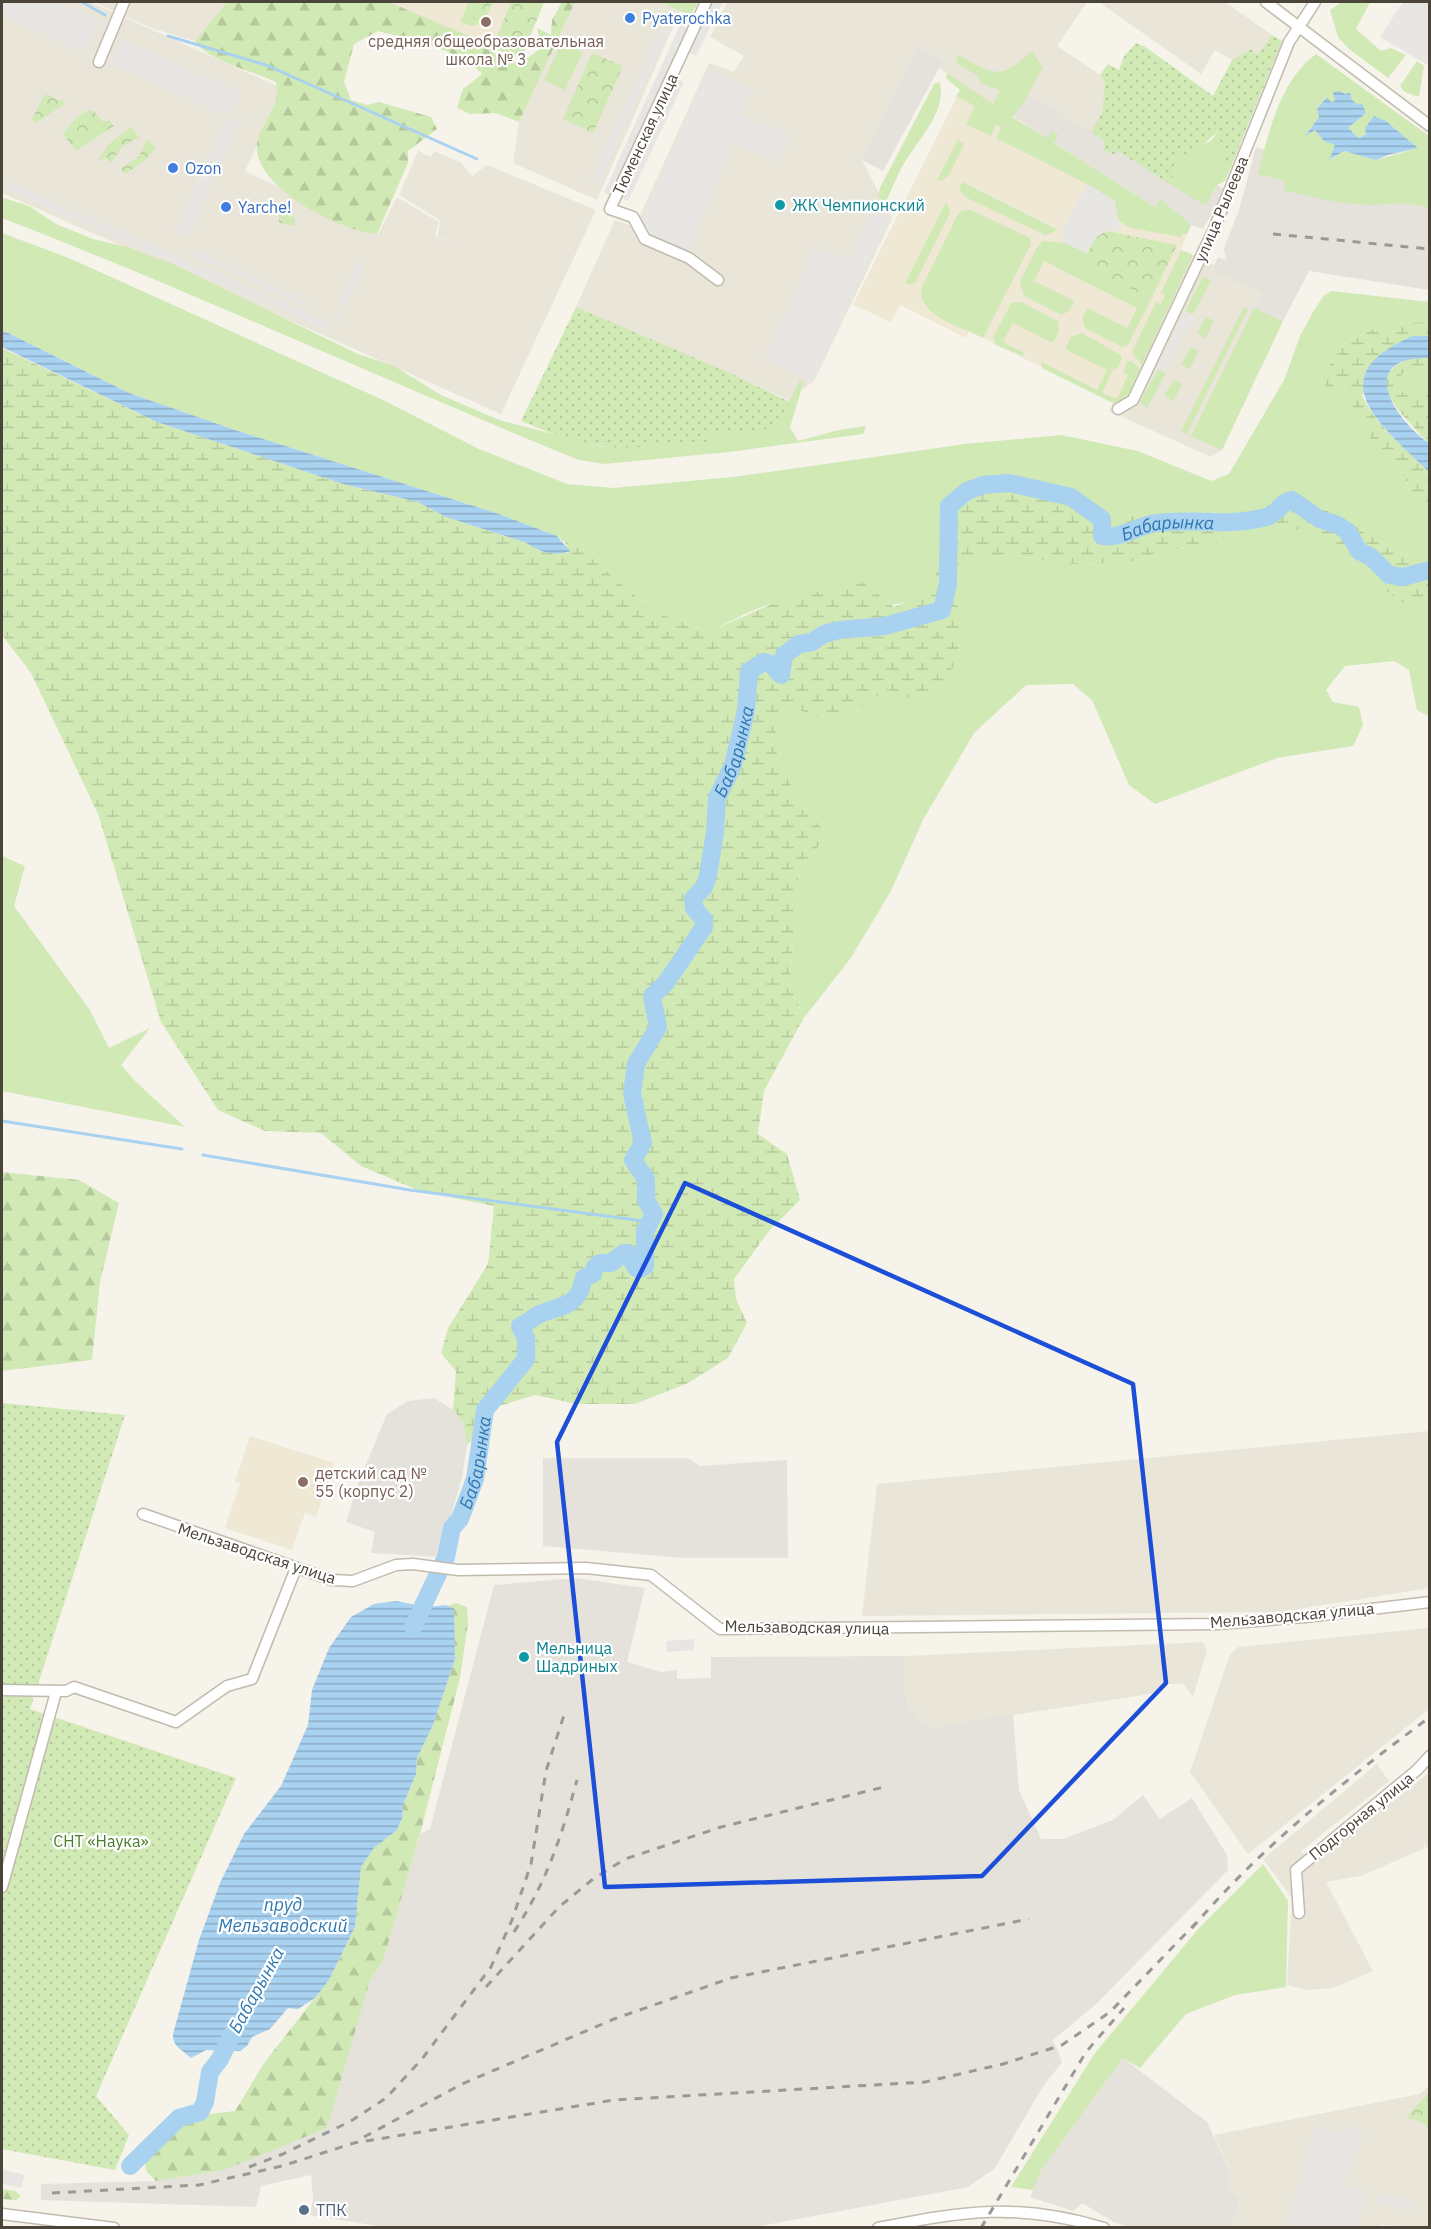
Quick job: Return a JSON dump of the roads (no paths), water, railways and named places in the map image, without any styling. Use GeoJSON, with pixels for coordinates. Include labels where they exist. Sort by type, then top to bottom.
{"type":"FeatureCollection","features":[{"type":"Feature","properties":{"kind":"street"},"geometry":{"type":"LineString","coordinates":[[99,62],[124,2]]}},
{"type":"Feature","properties":{"kind":"street","name":"Тюменская улица"},"geometry":{"type":"LineString","coordinates":[[706,2],[610,210],[633,217],[645,239],[689,258],[718,280]]}},
{"type":"Feature","properties":{"kind":"street"},"geometry":{"type":"LineString","coordinates":[[1266,2],[1430,126]]}},
{"type":"Feature","properties":{"kind":"street","name":"улица Рылеева"},"geometry":{"type":"LineString","coordinates":[[1118,410],[1133,400],[1214,229],[1262,104],[1299,26],[1312,10],[1315,2]]}},
{"type":"Feature","properties":{"kind":"street","name":"Мельзаводская улица"},"geometry":{"type":"LineString","coordinates":[[143,1514],[296,1568],[344,1581],[362,1578],[396,1565],[424,1565],[458,1570],[569,1568],[651,1575],[720,1629],[1218,1624],[1305,1617],[1430,1602]]}},
{"type":"Feature","properties":{"kind":"street"},"geometry":{"type":"LineString","coordinates":[[2,1690],[56,1692],[74,1687],[177,1722],[227,1686],[252,1680],[296,1568]]}},
{"type":"Feature","properties":{"kind":"street"},"geometry":{"type":"LineString","coordinates":[[2,1887],[56,1692]]}},
{"type":"Feature","properties":{"kind":"street","name":"Подгорная улица"},"geometry":{"type":"LineString","coordinates":[[1299,1913],[1296,1870],[1417,1770],[1430,1756]]}},
{"type":"Feature","properties":{"kind":"street"},"geometry":{"type":"LineString","coordinates":[[878,2228],[950,2214],[990,2210],[1054,2214],[1104,2228]]}},
{"type":"Feature","properties":{"kind":"street"},"geometry":{"type":"LineString","coordinates":[[2,2214],[114,2228]]}},
{"type":"Feature","properties":{"kind":"water"},"geometry":{"type":"Polygon","coordinates":[[[1339,91],[1345,94],[1350,93],[1352,100],[1358,105],[1362,103],[1366,113],[1348,128],[1359,138],[1366,134],[1365,128],[1374,116],[1386,121],[1418,148],[1376,160],[1344,151],[1329,160],[1335,145],[1324,141],[1315,130],[1305,136],[1319,117],[1317,109],[1327,97],[1331,102],[1335,101],[1333,92],[1339,91]]]}},
{"type":"Feature","properties":{"kind":"water"},"geometry":{"type":"Polygon","coordinates":[[[2,330],[129,393],[235,430],[499,514],[557,536],[570,551],[559,554],[542,551],[527,543],[446,517],[418,502],[343,484],[157,422],[2,347],[2,330]]]}},
{"type":"Feature","properties":{"kind":"water"},"geometry":{"type":"Polygon","coordinates":[[[1413,336],[1429,336],[1429,358],[1406,360],[1393,367],[1387,378],[1388,391],[1404,419],[1429,443],[1429,472],[1378,420],[1367,402],[1363,385],[1368,368],[1384,352],[1413,336]]]}},
{"type":"Feature","properties":{"kind":"water","name":"пруд Мельзаводский"},"geometry":{"type":"Polygon","coordinates":[[[396,1601],[427,1607],[446,1605],[454,1609],[455,1659],[433,1725],[417,1758],[416,1774],[402,1807],[403,1816],[397,1830],[374,1848],[361,1867],[355,1927],[329,1980],[315,1998],[298,2009],[288,2008],[270,2029],[252,2037],[247,2046],[240,2051],[206,2050],[191,2058],[176,2045],[173,2034],[199,1940],[220,1883],[244,1834],[281,1786],[308,1725],[312,1690],[329,1648],[351,1617],[374,1604],[396,1601]]]}},
{"type":"Feature","properties":{"kind":"waterway"},"geometry":{"type":"LineString","coordinates":[[82,2],[105,15]]}},
{"type":"Feature","properties":{"kind":"waterway"},"geometry":{"type":"LineString","coordinates":[[168,36],[266,65],[477,159]]}},
{"type":"Feature","properties":{"kind":"waterway","name":"Бабарынка"},"geometry":{"type":"LineString","coordinates":[[413,1627],[446,1557],[452,1528],[460,1519],[475,1479],[485,1410],[526,1359],[526,1338],[520,1326],[540,1314],[573,1300],[580,1291],[584,1278],[593,1274],[595,1267],[600,1263],[611,1263],[624,1253],[628,1253],[636,1268],[640,1269],[645,1266],[645,1231],[654,1214],[646,1200],[646,1179],[633,1160],[643,1143],[632,1094],[636,1064],[658,1027],[652,996],[665,984],[704,927],[704,920],[694,908],[693,899],[704,887],[708,876],[715,832],[717,798],[733,765],[746,711],[749,671],[764,662],[771,664],[781,675],[784,655],[799,644],[812,642],[824,634],[839,630],[885,626],[942,610],[948,584],[949,506],[967,491],[983,485],[1009,483],[1071,497],[1102,519],[1102,536],[1108,537],[1165,522],[1236,522],[1266,517],[1292,500],[1319,519],[1338,525],[1348,532],[1359,551],[1371,557],[1389,575],[1403,577],[1430,570]]}},
{"type":"Feature","properties":{"kind":"waterway"},"geometry":{"type":"LineString","coordinates":[[2,1121],[182,1149]]}},
{"type":"Feature","properties":{"kind":"waterway"},"geometry":{"type":"LineString","coordinates":[[203,1155],[410,1190],[651,1222]]}},
{"type":"Feature","properties":{"kind":"waterway","name":"Бабарынка"},"geometry":{"type":"LineString","coordinates":[[130,2166],[179,2118],[200,2112],[205,2102],[210,2072],[220,2059],[236,2027]]}},
{"type":"Feature","properties":{"kind":"railway"},"geometry":{"type":"LineString","coordinates":[[1273,234],[1430,249]]}},
{"type":"Feature","properties":{"kind":"railway"},"geometry":{"type":"LineString","coordinates":[[249,2167],[283,2154],[351,2121],[386,2098],[422,2059],[491,1967],[512,1920],[531,1864],[546,1771],[564,1715]]}},
{"type":"Feature","properties":{"kind":"railway"},"geometry":{"type":"LineString","coordinates":[[1192,1928],[1275,1842],[1336,1790],[1430,1717]]}},
{"type":"Feature","properties":{"kind":"railway"},"geometry":{"type":"LineString","coordinates":[[514,1932],[536,1895],[552,1859],[577,1780]]}},
{"type":"Feature","properties":{"kind":"railway"},"geometry":{"type":"LineString","coordinates":[[486,1987],[559,1907],[593,1879],[625,1859],[721,1827],[888,1786]]}},
{"type":"Feature","properties":{"kind":"railway"},"geometry":{"type":"LineString","coordinates":[[364,2137],[462,2084],[614,2019],[731,1978],[1029,1919]]}},
{"type":"Feature","properties":{"kind":"railway"},"geometry":{"type":"LineString","coordinates":[[52,2193],[199,2185],[282,2166],[354,2143],[614,2100],[925,2082],[1003,2064],[1062,2045],[1110,2012],[1196,1923]]}},
{"type":"Feature","properties":{"kind":"railway"},"geometry":{"type":"LineString","coordinates":[[981,2228],[1086,2052],[1124,2008]]}},
{"type":"Feature","properties":{"kind":"place","name":"Pyaterochka"},"geometry":{"type":"Point","coordinates":[630,18]}},
{"type":"Feature","properties":{"kind":"place","name":"средняя общеобразовательная школа № 3"},"geometry":{"type":"Point","coordinates":[486,22]}},
{"type":"Feature","properties":{"kind":"place","name":"Ozon"},"geometry":{"type":"Point","coordinates":[173,168]}},
{"type":"Feature","properties":{"kind":"place","name":"ЖК Чемпионский"},"geometry":{"type":"Point","coordinates":[780,205]}},
{"type":"Feature","properties":{"kind":"place","name":"Yarche!"},"geometry":{"type":"Point","coordinates":[226,207]}},
{"type":"Feature","properties":{"kind":"place","name":"детский сад № 55 (корпус 2)"},"geometry":{"type":"Point","coordinates":[303,1482]}},
{"type":"Feature","properties":{"kind":"place","name":"Мельница Шадриных"},"geometry":{"type":"Point","coordinates":[524,1657]}},
{"type":"Feature","properties":{"kind":"place","name":"ТПК"},"geometry":{"type":"Point","coordinates":[304,2210]}},
{"type":"Feature","properties":{"kind":"park label","name":"СНТ «Наука»"},"geometry":{"type":"Point","coordinates":[101,1841]}}]}
